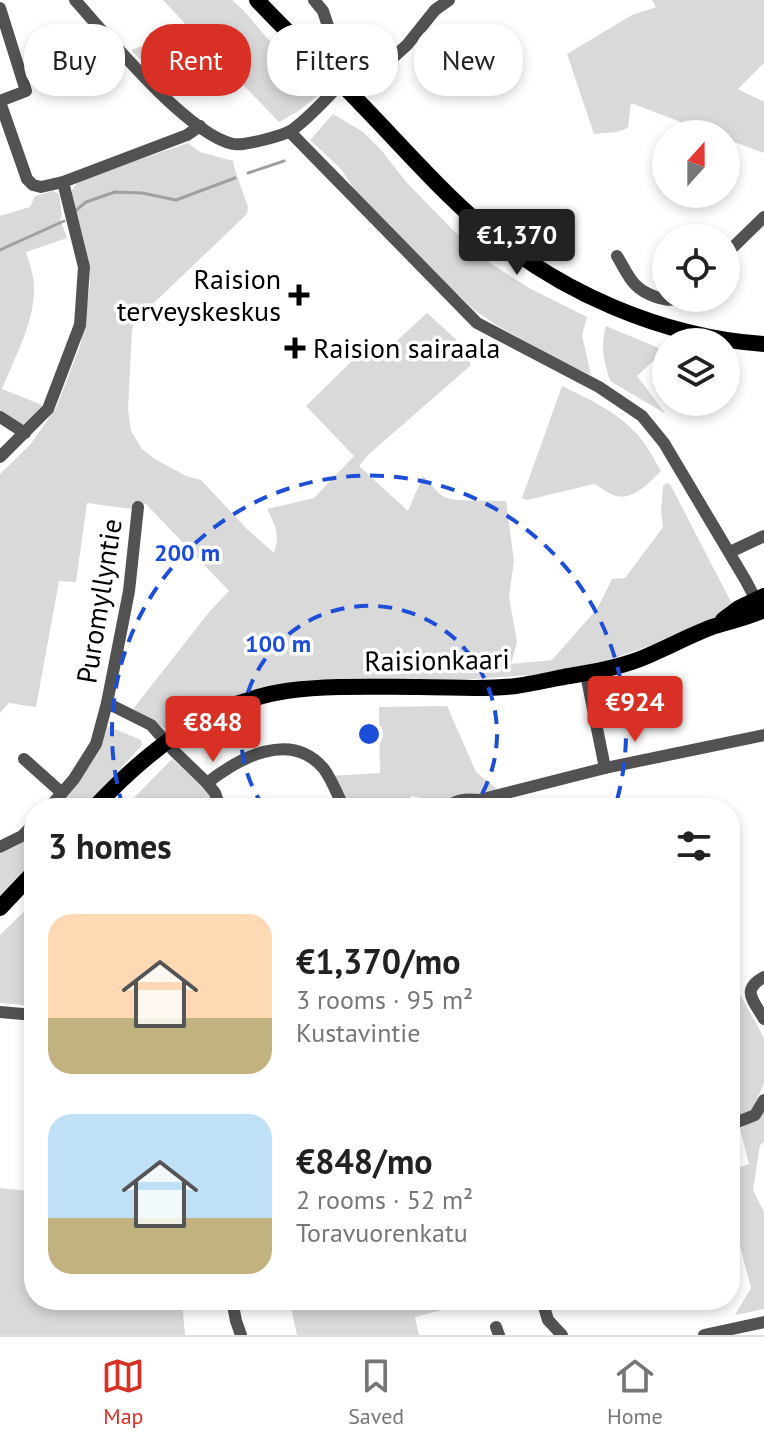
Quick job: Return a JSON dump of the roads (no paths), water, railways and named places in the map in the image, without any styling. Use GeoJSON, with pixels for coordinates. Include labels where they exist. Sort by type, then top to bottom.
{"type":"FeatureCollection","features":[{"type":"Feature","properties":{"kind":"main road"},"geometry":{"type":"LineString","coordinates":[[257,0],[281,24]]}},
{"type":"Feature","properties":{"kind":"main road"},"geometry":{"type":"LineString","coordinates":[[353,96],[456,202],[539,268],[601,301],[656,322],[721,338],[764,344]]}},
{"type":"Feature","properties":{"kind":"main road","name":"Raisionkaari"},"geometry":{"type":"LineString","coordinates":[[104,798],[165,741],[202,719],[245,702],[286,692],[356,687],[504,687],[586,674],[636,660],[762,607]]}},
{"type":"Feature","properties":{"kind":"main road"},"geometry":{"type":"LineString","coordinates":[[0,908],[24,883]]}},
{"type":"Feature","properties":{"kind":"street"},"geometry":{"type":"LineString","coordinates":[[75,0],[162,95],[186,117],[221,140],[236,145],[290,132],[337,96]]}},
{"type":"Feature","properties":{"kind":"street"},"geometry":{"type":"LineString","coordinates":[[314,0],[323,11],[327,24]]}},
{"type":"Feature","properties":{"kind":"street"},"geometry":{"type":"LineString","coordinates":[[398,53],[435,10],[449,0]]}},
{"type":"Feature","properties":{"kind":"street"},"geometry":{"type":"LineString","coordinates":[[0,8],[26,91],[0,102],[27,179],[33,185],[41,187],[63,182],[187,135],[200,126]]}},
{"type":"Feature","properties":{"kind":"street"},"geometry":{"type":"LineString","coordinates":[[290,132],[468,316],[485,328],[599,387],[642,416],[664,443],[762,607]]}},
{"type":"Feature","properties":{"kind":"street"},"geometry":{"type":"LineString","coordinates":[[0,457],[48,409],[80,325],[84,267],[63,182]]}},
{"type":"Feature","properties":{"kind":"street"},"geometry":{"type":"LineString","coordinates":[[740,240],[764,217]]}},
{"type":"Feature","properties":{"kind":"street"},"geometry":{"type":"LineString","coordinates":[[617,256],[634,286],[652,296]]}},
{"type":"Feature","properties":{"kind":"street"},"geometry":{"type":"LineString","coordinates":[[0,417],[25,433]]}},
{"type":"Feature","properties":{"kind":"street","name":"Puromyllyntie"},"geometry":{"type":"LineString","coordinates":[[58,798],[96,744],[129,591],[138,507]]}},
{"type":"Feature","properties":{"kind":"street"},"geometry":{"type":"LineString","coordinates":[[730,552],[764,536]]}},
{"type":"Feature","properties":{"kind":"street"},"geometry":{"type":"LineString","coordinates":[[586,674],[605,768]]}},
{"type":"Feature","properties":{"kind":"street","name":"Puromyllyntie"},"geometry":{"type":"LineString","coordinates":[[107,703],[151,725],[207,783],[217,798]]}},
{"type":"Feature","properties":{"kind":"street"},"geometry":{"type":"LineString","coordinates":[[487,798],[605,768],[764,735]]}},
{"type":"Feature","properties":{"kind":"street"},"geometry":{"type":"LineString","coordinates":[[207,783],[251,756],[289,749],[304,754],[325,770],[339,798]]}},
{"type":"Feature","properties":{"kind":"street"},"geometry":{"type":"LineString","coordinates":[[24,759],[62,793]]}},
{"type":"Feature","properties":{"kind":"street"},"geometry":{"type":"LineString","coordinates":[[0,847],[24,834]]}},
{"type":"Feature","properties":{"kind":"street"},"geometry":{"type":"LineString","coordinates":[[764,977],[750,988],[764,1019]]}},
{"type":"Feature","properties":{"kind":"street"},"geometry":{"type":"LineString","coordinates":[[0,1012],[24,1014]]}},
{"type":"Feature","properties":{"kind":"street"},"geometry":{"type":"LineString","coordinates":[[740,1121],[755,1115],[764,1100]]}},
{"type":"Feature","properties":{"kind":"street"},"geometry":{"type":"LineString","coordinates":[[234,1310],[241,1335]]}},
{"type":"Feature","properties":{"kind":"street"},"geometry":{"type":"LineString","coordinates":[[545,1310],[548,1320],[562,1335]]}},
{"type":"Feature","properties":{"kind":"street"},"geometry":{"type":"LineString","coordinates":[[704,1335],[764,1322]]}},
{"type":"Feature","properties":{"kind":"waterway"},"geometry":{"type":"LineString","coordinates":[[248,173],[284,161]]}},
{"type":"Feature","properties":{"kind":"waterway"},"geometry":{"type":"LineString","coordinates":[[74,212],[86,202],[115,192],[142,193],[176,200],[235,178]]}},
{"type":"Feature","properties":{"kind":"waterway"},"geometry":{"type":"LineString","coordinates":[[0,250],[64,221]]}},
{"type":"Feature","properties":{"kind":"place","name":"Raision terveyskeskus"},"geometry":{"type":"Point","coordinates":[299,295]}},
{"type":"Feature","properties":{"kind":"place","name":"Raision sairaala"},"geometry":{"type":"Point","coordinates":[295,348]}}]}
